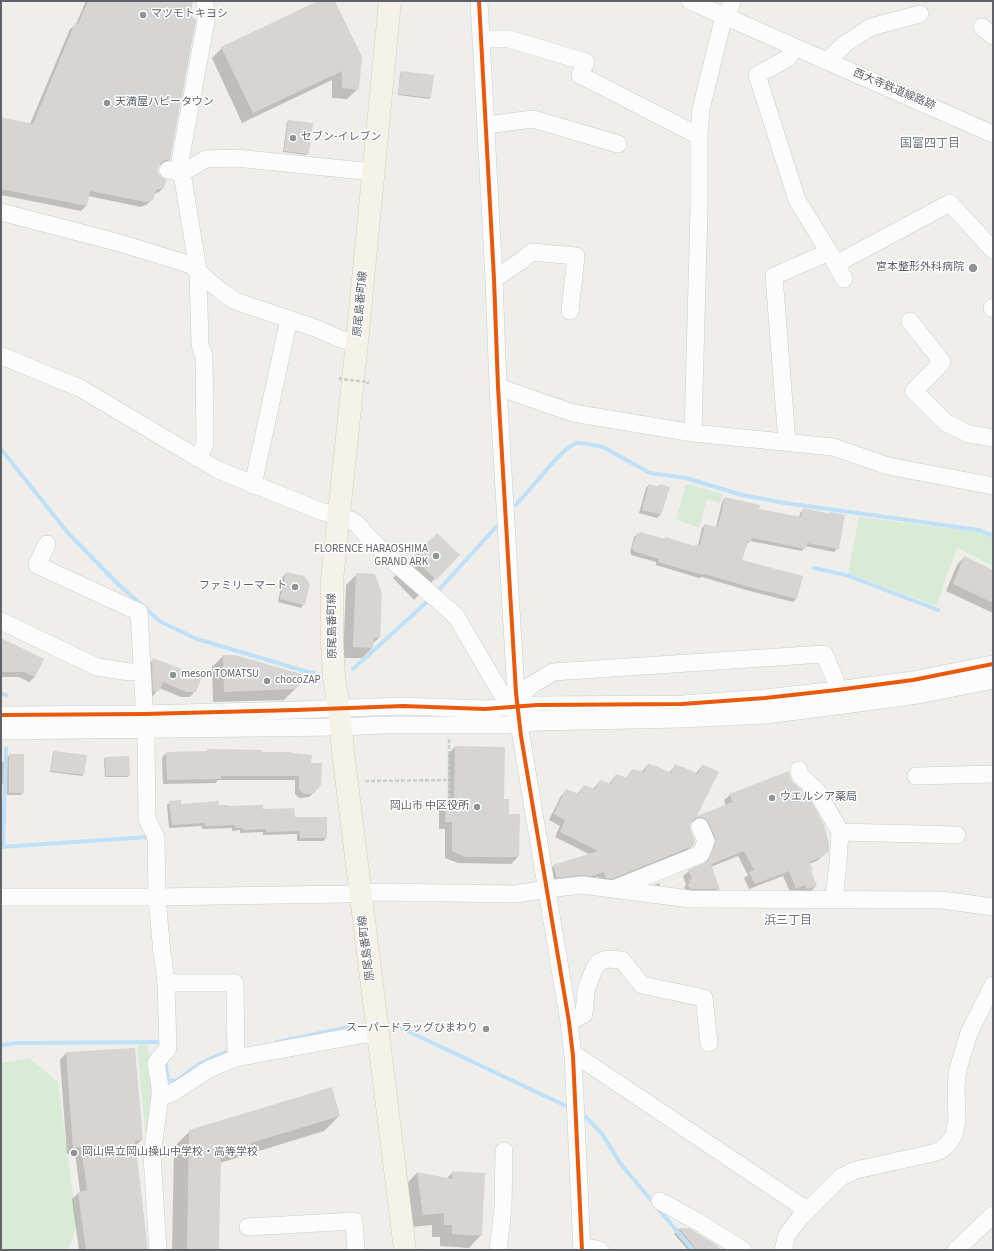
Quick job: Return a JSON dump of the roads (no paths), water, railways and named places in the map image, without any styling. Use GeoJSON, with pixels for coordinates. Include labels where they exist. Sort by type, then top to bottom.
{"type":"FeatureCollection","features":[{"type":"Feature","properties":{"kind":"main road","name":"原尾島番町線"},"geometry":{"type":"LineString","coordinates":[[390,1],[332,580],[331,608],[334,677],[405,1250]]}},
{"type":"Feature","properties":{"kind":"street"},"geometry":{"type":"LineString","coordinates":[[197,458],[205,445],[204,356],[200,345],[198,270],[175,171],[180,161],[206,21],[205,1]]}},
{"type":"Feature","properties":{"kind":"street"},"geometry":{"type":"LineString","coordinates":[[479,1],[494,279],[498,387],[518,703],[569,1022],[573,1056],[582,1248],[600,1250]]}},
{"type":"Feature","properties":{"kind":"street","name":"西大寺鉄道線路跡"},"geometry":{"type":"LineString","coordinates":[[690,1],[729,9],[795,47],[993,134]]}},
{"type":"Feature","properties":{"kind":"street"},"geometry":{"type":"LineString","coordinates":[[693,433],[699,208],[699,136],[701,109],[722,24],[729,9]]}},
{"type":"Feature","properties":{"kind":"street"},"geometry":{"type":"LineString","coordinates":[[827,62],[845,44],[871,27],[920,14]]}},
{"type":"Feature","properties":{"kind":"street"},"geometry":{"type":"LineString","coordinates":[[482,39],[509,39],[586,62],[580,75],[699,136]]}},
{"type":"Feature","properties":{"kind":"street"},"geometry":{"type":"LineString","coordinates":[[795,47],[788,58],[757,75],[797,200],[844,279]]}},
{"type":"Feature","properties":{"kind":"street"},"geometry":{"type":"LineString","coordinates":[[486,125],[533,118],[618,144]]}},
{"type":"Feature","properties":{"kind":"street"},"geometry":{"type":"LineString","coordinates":[[175,171],[206,159],[236,158],[373,172]]}},
{"type":"Feature","properties":{"kind":"street"},"geometry":{"type":"LineString","coordinates":[[787,442],[774,276],[832,258],[950,203],[993,250]]}},
{"type":"Feature","properties":{"kind":"street"},"geometry":{"type":"LineString","coordinates":[[1,212],[120,243],[191,265],[234,301],[318,329],[340,339],[357,342]]}},
{"type":"Feature","properties":{"kind":"street"},"geometry":{"type":"LineString","coordinates":[[494,279],[532,252],[576,256],[570,311]]}},
{"type":"Feature","properties":{"kind":"street"},"geometry":{"type":"LineString","coordinates":[[253,485],[289,319]]}},
{"type":"Feature","properties":{"kind":"street"},"geometry":{"type":"LineString","coordinates":[[910,321],[942,362],[914,391],[946,423],[969,434],[993,438]]}},
{"type":"Feature","properties":{"kind":"street"},"geometry":{"type":"LineString","coordinates":[[1,356],[80,388],[218,470],[320,511],[351,520],[357,524],[372,541],[456,616],[501,694],[518,703]]}},
{"type":"Feature","properties":{"kind":"street"},"geometry":{"type":"LineString","coordinates":[[498,387],[573,413],[693,433],[833,447],[888,466],[993,486]]}},
{"type":"Feature","properties":{"kind":"street"},"geometry":{"type":"LineString","coordinates":[[47,544],[37,565],[139,612],[145,721],[147,819],[156,837],[157,897],[166,983],[168,1048],[156,1063],[160,1096],[152,1156],[158,1250]]}},
{"type":"Feature","properties":{"kind":"street"},"geometry":{"type":"LineString","coordinates":[[1,621],[97,667],[129,672],[142,671]]}},
{"type":"Feature","properties":{"kind":"street"},"geometry":{"type":"LineString","coordinates":[[518,703],[530,686],[553,672],[808,654],[824,654],[835,679],[837,690]]}},
{"type":"Feature","properties":{"kind":"street"},"geometry":{"type":"LineString","coordinates":[[1,731],[145,721],[340,718],[403,706],[485,709],[518,703],[537,705],[682,704],[765,698],[837,690],[913,680],[993,664]]}},
{"type":"Feature","properties":{"kind":"street"},"geometry":{"type":"LineString","coordinates":[[340,718],[384,725],[504,725],[538,722],[682,719],[766,715],[918,695],[993,680]]}},
{"type":"Feature","properties":{"kind":"street"},"geometry":{"type":"LineString","coordinates":[[1,715],[145,721]]}},
{"type":"Feature","properties":{"kind":"street"},"geometry":{"type":"LineString","coordinates":[[798,770],[800,775],[817,791],[840,832],[834,900]]}},
{"type":"Feature","properties":{"kind":"street"},"geometry":{"type":"LineString","coordinates":[[916,776],[993,774]]}},
{"type":"Feature","properties":{"kind":"street"},"geometry":{"type":"LineString","coordinates":[[612,890],[701,854],[706,842],[700,827]]}},
{"type":"Feature","properties":{"kind":"street"},"geometry":{"type":"LineString","coordinates":[[840,832],[957,835]]}},
{"type":"Feature","properties":{"kind":"street"},"geometry":{"type":"LineString","coordinates":[[1,897],[157,897],[378,892],[515,894],[582,886],[690,900],[942,900],[993,907]]}},
{"type":"Feature","properties":{"kind":"street"},"geometry":{"type":"LineString","coordinates":[[569,1022],[584,1014],[586,990],[594,969],[599,962],[607,959],[622,960],[642,985],[704,998],[709,1043]]}},
{"type":"Feature","properties":{"kind":"street"},"geometry":{"type":"LineString","coordinates":[[166,983],[235,983],[236,1053]]}},
{"type":"Feature","properties":{"kind":"street"},"geometry":{"type":"LineString","coordinates":[[783,1250],[787,1235],[807,1210],[841,1177],[856,1170],[933,1153],[941,1150],[948,1144],[954,1135],[957,1120],[956,1086],[958,1069],[969,1033],[993,985]]}},
{"type":"Feature","properties":{"kind":"street"},"geometry":{"type":"LineString","coordinates":[[160,1096],[171,1094],[236,1053],[378,1033]]}},
{"type":"Feature","properties":{"kind":"street"},"geometry":{"type":"LineString","coordinates":[[573,1056],[580,1058],[807,1210]]}},
{"type":"Feature","properties":{"kind":"street"},"geometry":{"type":"LineString","coordinates":[[498,1250],[503,1208],[504,1151]]}},
{"type":"Feature","properties":{"kind":"street"},"geometry":{"type":"LineString","coordinates":[[660,1201],[700,1223],[743,1250]]}},
{"type":"Feature","properties":{"kind":"street"},"geometry":{"type":"LineString","coordinates":[[956,1250],[976,1230],[992,1219]]}},
{"type":"Feature","properties":{"kind":"street"},"geometry":{"type":"LineString","coordinates":[[248,1227],[354,1221],[356,1250]]}},
{"type":"Feature","properties":{"kind":"street"},"geometry":{"type":"LineString","coordinates":[[973,1250],[976,1230]]}},
{"type":"Feature","properties":{"kind":"waterway"},"geometry":{"type":"LineString","coordinates":[[516,505],[556,459],[569,447],[577,443],[603,447],[650,473],[686,478],[742,495],[785,503],[979,530],[993,536]]}},
{"type":"Feature","properties":{"kind":"waterway"},"geometry":{"type":"LineString","coordinates":[[1,449],[68,533],[119,585],[161,622],[197,639],[308,672],[314,672]]}},
{"type":"Feature","properties":{"kind":"waterway"},"geometry":{"type":"LineString","coordinates":[[436,593],[497,526]]}},
{"type":"Feature","properties":{"kind":"waterway"},"geometry":{"type":"LineString","coordinates":[[814,568],[846,575],[938,610]]}},
{"type":"Feature","properties":{"kind":"waterway"},"geometry":{"type":"LineString","coordinates":[[353,669],[428,601]]}},
{"type":"Feature","properties":{"kind":"waterway"},"geometry":{"type":"LineString","coordinates":[[1,693],[6,695]]}},
{"type":"Feature","properties":{"kind":"waterway"},"geometry":{"type":"LineString","coordinates":[[3,847],[6,748]]}},
{"type":"Feature","properties":{"kind":"waterway"},"geometry":{"type":"LineString","coordinates":[[1,847],[148,837],[149,839]]}},
{"type":"Feature","properties":{"kind":"waterway"},"geometry":{"type":"LineString","coordinates":[[277,1042],[355,1026]]}},
{"type":"Feature","properties":{"kind":"waterway"},"geometry":{"type":"LineString","coordinates":[[399,1027],[566,1106]]}},
{"type":"Feature","properties":{"kind":"waterway"},"geometry":{"type":"LineString","coordinates":[[1,1045],[17,1043],[162,1042]]}},
{"type":"Feature","properties":{"kind":"waterway"},"geometry":{"type":"LineString","coordinates":[[165,1061],[168,1080],[176,1081],[199,1064],[233,1050]]}},
{"type":"Feature","properties":{"kind":"waterway"},"geometry":{"type":"LineString","coordinates":[[586,1117],[603,1135],[620,1163],[693,1250]]}},
{"type":"Feature","properties":{"kind":"place","name":"マツモトキヨシ"},"geometry":{"type":"Point","coordinates":[143,15]}},
{"type":"Feature","properties":{"kind":"place","name":"天満屋ハピータウン"},"geometry":{"type":"Point","coordinates":[107,103]}},
{"type":"Feature","properties":{"kind":"place","name":"セブン-イレブン"},"geometry":{"type":"Point","coordinates":[293,138]}},
{"type":"Feature","properties":{"kind":"place","name":"宮本整形外科病院"},"geometry":{"type":"Point","coordinates":[973,268]}},
{"type":"Feature","properties":{"kind":"place","name":"FLORENCE HARAOSHIMA GRAND ARK"},"geometry":{"type":"Point","coordinates":[436,556]}},
{"type":"Feature","properties":{"kind":"place","name":"ファミリーマート"},"geometry":{"type":"Point","coordinates":[295,587]}},
{"type":"Feature","properties":{"kind":"place","name":"meson TOMATSU"},"geometry":{"type":"Point","coordinates":[173,675]}},
{"type":"Feature","properties":{"kind":"place","name":"chocoZAP"},"geometry":{"type":"Point","coordinates":[267,681]}},
{"type":"Feature","properties":{"kind":"place","name":"ウエルシア薬局"},"geometry":{"type":"Point","coordinates":[772,798]}},
{"type":"Feature","properties":{"kind":"place","name":"岡山市 中区役所"},"geometry":{"type":"Point","coordinates":[477,807]}},
{"type":"Feature","properties":{"kind":"place","name":"スーパードラッグひまわり"},"geometry":{"type":"Point","coordinates":[486,1029]}},
{"type":"Feature","properties":{"kind":"place","name":"岡山県立岡山操山中学校・高等学校"},"geometry":{"type":"Point","coordinates":[74,1153]}},
{"type":"Feature","properties":{"kind":"district","name":"国富四丁目"},"geometry":{"type":"Point","coordinates":[930,144]}},
{"type":"Feature","properties":{"kind":"district","name":"浜三丁目"},"geometry":{"type":"Point","coordinates":[788,921]}}]}
